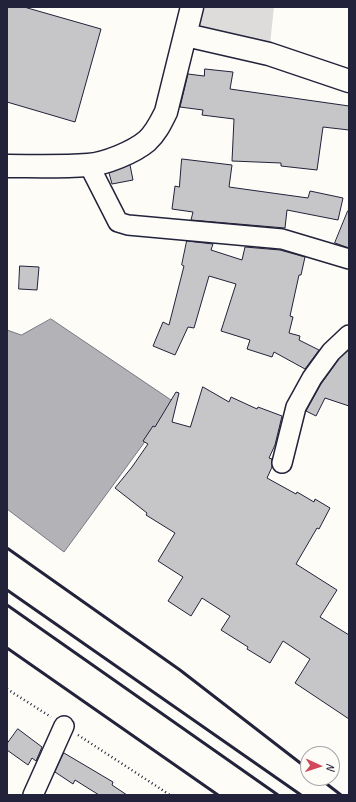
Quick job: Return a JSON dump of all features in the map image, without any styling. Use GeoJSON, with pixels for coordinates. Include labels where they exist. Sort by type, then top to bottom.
{"type":"FeatureCollection","features":[{"type":"Feature","properties":{"kind":"main road"},"geometry":{"type":"LineString","coordinates":[[7,166],[89,165],[111,160],[148,140],[159,126],[166,112],[192,7]]}},
{"type":"Feature","properties":{"kind":"main road"},"geometry":{"type":"LineString","coordinates":[[186,35],[269,54],[349,81]]}},
{"type":"Feature","properties":{"kind":"street"},"geometry":{"type":"LineString","coordinates":[[89,165],[118,222],[128,225],[282,239],[349,259]]}},
{"type":"Feature","properties":{"kind":"street"},"geometry":{"type":"LineString","coordinates":[[282,463],[296,407],[312,378],[331,352],[349,335]]}},
{"type":"Feature","properties":{"kind":"street"},"geometry":{"type":"LineString","coordinates":[[33,795],[64,726]]}},
{"type":"Feature","properties":{"kind":"path"},"geometry":{"type":"LineString","coordinates":[[133,771],[170,795]]}},
{"type":"Feature","properties":{"kind":"shaded area"},"geometry":{"type":"Polygon","coordinates":[[[198,7],[274,7],[269,54],[192,32],[198,7]]]}},
{"type":"Feature","properties":{"kind":"shaded area"},"geometry":{"type":"Polygon","coordinates":[[[51,319],[174,402],[64,552],[7,509],[7,330],[21,335],[51,319]]]}},
{"type":"Feature","properties":{"kind":"building"},"geometry":{"type":"Polygon","coordinates":[[[7,7],[24,7],[101,29],[75,122],[7,102],[7,7]]]}},
{"type":"Feature","properties":{"kind":"building"},"geometry":{"type":"Polygon","coordinates":[[[205,69],[233,72],[230,89],[349,106],[349,130],[323,127],[317,170],[281,166],[281,163],[232,161],[234,119],[202,115],[203,110],[180,107],[188,74],[204,76],[205,69]]]}},
{"type":"Feature","properties":{"kind":"building"},"geometry":{"type":"Polygon","coordinates":[[[182,159],[232,165],[229,187],[308,198],[310,191],[343,198],[338,220],[287,210],[285,228],[191,220],[193,212],[172,209],[175,186],[179,187],[182,159]]]}},
{"type":"Feature","properties":{"kind":"building"},"geometry":{"type":"Polygon","coordinates":[[[130,165],[133,180],[112,184],[109,173],[130,165]]]}},
{"type":"Feature","properties":{"kind":"building"},"geometry":{"type":"Polygon","coordinates":[[[349,211],[349,248],[335,243],[349,211]]]}},
{"type":"Feature","properties":{"kind":"building"},"geometry":{"type":"Polygon","coordinates":[[[187,241],[213,244],[211,250],[242,260],[245,247],[280,250],[305,257],[301,275],[299,275],[290,316],[293,317],[289,333],[300,336],[299,340],[319,350],[305,369],[274,352],[272,357],[247,349],[250,340],[221,331],[236,284],[209,276],[194,328],[188,327],[175,355],[153,346],[163,322],[169,325],[184,266],[182,265],[187,241]]]}},
{"type":"Feature","properties":{"kind":"building"},"geometry":{"type":"Polygon","coordinates":[[[20,266],[39,267],[37,290],[19,289],[20,266]]]}},
{"type":"Feature","properties":{"kind":"building"},"geometry":{"type":"Polygon","coordinates":[[[349,350],[349,406],[325,398],[316,416],[306,411],[321,384],[339,359],[349,350]]]}},
{"type":"Feature","properties":{"kind":"building"},"geometry":{"type":"Polygon","coordinates":[[[203,387],[229,402],[231,397],[257,409],[258,407],[282,416],[275,445],[269,458],[272,459],[272,467],[267,478],[296,494],[297,492],[314,502],[315,499],[330,508],[319,529],[317,528],[296,564],[337,590],[320,617],[349,635],[349,719],[295,683],[310,659],[283,641],[270,663],[247,649],[248,647],[221,630],[230,616],[202,598],[191,616],[168,601],[183,577],[158,561],[175,533],[146,515],[147,513],[115,488],[148,444],[143,441],[153,426],[155,427],[176,392],[179,393],[172,422],[190,427],[203,387]]]}},
{"type":"Feature","properties":{"kind":"building"},"geometry":{"type":"Polygon","coordinates":[[[18,729],[42,747],[36,761],[32,758],[28,765],[7,750],[7,744],[18,729]]]}},
{"type":"Feature","properties":{"kind":"building"},"geometry":{"type":"Polygon","coordinates":[[[64,753],[113,782],[112,785],[127,795],[99,795],[75,780],[73,784],[55,772],[64,753]]]}},
{"type":"Feature","properties":{"kind":"railway"},"geometry":{"type":"LineString","coordinates":[[7,548],[180,670],[300,763]]}},
{"type":"Feature","properties":{"kind":"railway"},"geometry":{"type":"LineString","coordinates":[[7,590],[301,795]]}},
{"type":"Feature","properties":{"kind":"railway"},"geometry":{"type":"LineString","coordinates":[[7,605],[278,795]]}},
{"type":"Feature","properties":{"kind":"railway"},"geometry":{"type":"LineString","coordinates":[[7,648],[218,795]]}},
{"type":"Feature","properties":{"kind":"railway"},"geometry":{"type":"LineString","coordinates":[[329,786],[341,795]]}}]}
